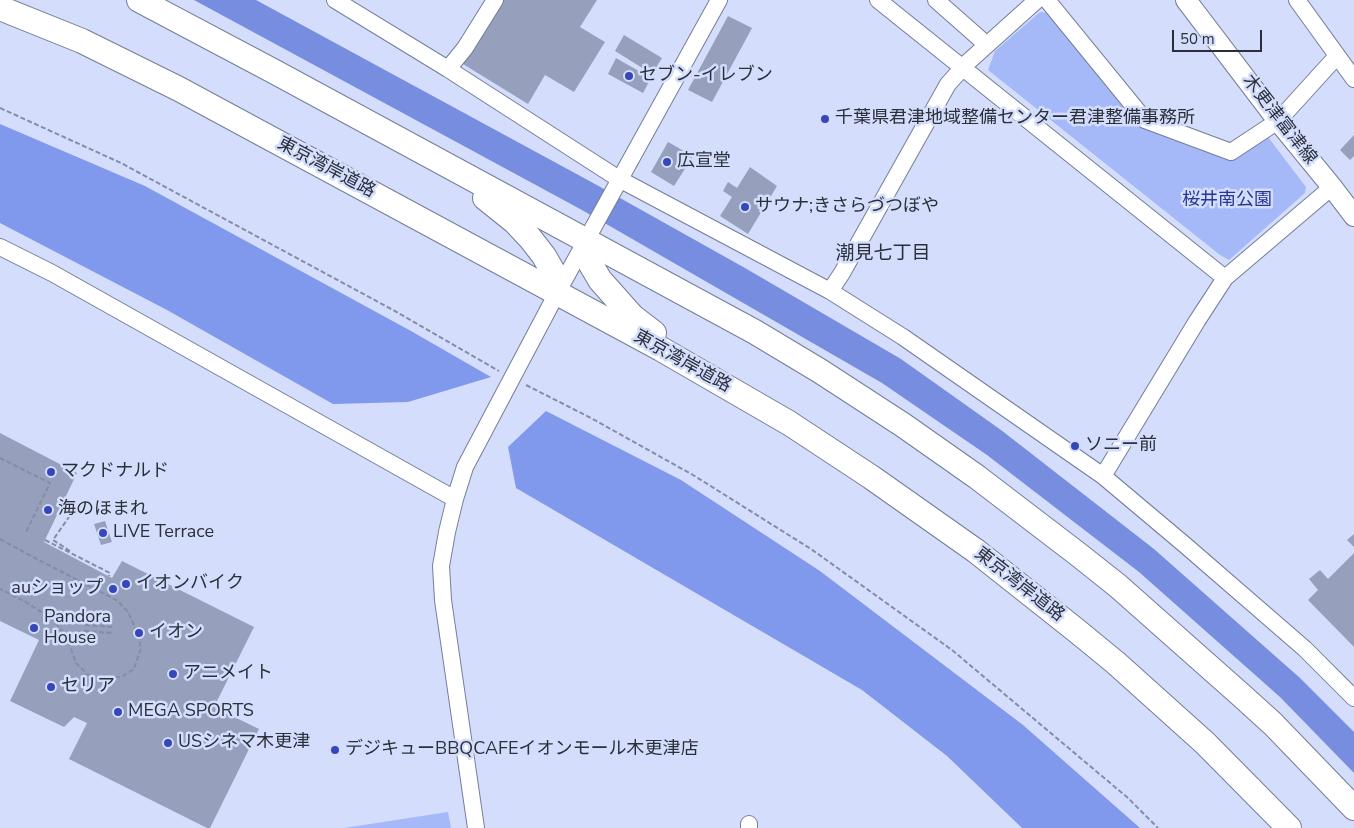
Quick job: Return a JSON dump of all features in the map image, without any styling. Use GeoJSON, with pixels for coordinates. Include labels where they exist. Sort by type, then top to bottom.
{"type":"FeatureCollection","features":[{"type":"Feature","properties":{"kind":"highway"},"geometry":{"type":"LineString","coordinates":[[139,0],[763,337],[886,414],[977,477],[1079,555],[1156,618],[1266,718],[1354,808]]}},
{"type":"Feature","properties":{"kind":"highway","name":"東京湾岸道路"},"geometry":{"type":"LineString","coordinates":[[0,8],[82,41],[170,84],[661,349],[789,424],[871,477],[1042,602],[1116,663],[1206,743],[1289,828]]}},
{"type":"Feature","properties":{"kind":"highway"},"geometry":{"type":"LineString","coordinates":[[388,133],[489,200],[515,222],[530,238],[549,265],[556,277],[557,293]]}},
{"type":"Feature","properties":{"kind":"highway"},"geometry":{"type":"LineString","coordinates":[[586,240],[586,252],[600,280],[632,316],[750,400]]}},
{"type":"Feature","properties":{"kind":"main road","name":"木更津富津線"},"geometry":{"type":"LineString","coordinates":[[1186,0],[1278,121],[1354,216]]}},
{"type":"Feature","properties":{"kind":"street"},"geometry":{"type":"LineString","coordinates":[[335,0],[448,69],[619,179],[830,292],[903,337],[1103,476],[1185,544],[1305,649],[1354,698]]}},
{"type":"Feature","properties":{"kind":"street"},"geometry":{"type":"LineString","coordinates":[[448,69],[465,48],[495,0]]}},
{"type":"Feature","properties":{"kind":"street"},"geometry":{"type":"LineString","coordinates":[[476,828],[443,600],[441,566],[455,499],[466,467],[512,378],[619,179],[719,0]]}},
{"type":"Feature","properties":{"kind":"street"},"geometry":{"type":"LineString","coordinates":[[878,0],[1225,278]]}},
{"type":"Feature","properties":{"kind":"street"},"geometry":{"type":"LineString","coordinates":[[936,0],[988,45]]}},
{"type":"Feature","properties":{"kind":"street"},"geometry":{"type":"LineString","coordinates":[[830,292],[948,84],[1037,0]]}},
{"type":"Feature","properties":{"kind":"street"},"geometry":{"type":"LineString","coordinates":[[1047,0],[1145,120],[1231,152],[1278,121],[1337,56]]}},
{"type":"Feature","properties":{"kind":"street"},"geometry":{"type":"LineString","coordinates":[[1297,0],[1354,79]]}},
{"type":"Feature","properties":{"kind":"street"},"geometry":{"type":"LineString","coordinates":[[1103,476],[1225,278],[1332,187]]}},
{"type":"Feature","properties":{"kind":"street"},"geometry":{"type":"LineString","coordinates":[[0,248],[52,273],[455,499]]}},
{"type":"Feature","properties":{"kind":"path"},"geometry":{"type":"LineString","coordinates":[[0,108],[121,163],[393,310],[512,378],[591,418],[693,475],[811,549],[952,650],[1128,798],[1158,828]]}},
{"type":"Feature","properties":{"kind":"path"},"geometry":{"type":"LineString","coordinates":[[0,458],[50,483],[26,532]]}},
{"type":"Feature","properties":{"kind":"path"},"geometry":{"type":"LineString","coordinates":[[71,514],[54,540],[78,557]]}},
{"type":"Feature","properties":{"kind":"path"},"geometry":{"type":"LineString","coordinates":[[0,539],[118,601],[128,612],[138,634],[141,648],[134,669],[121,677],[100,680],[88,674],[76,663],[63,632],[52,620],[26,602],[0,589]]}},
{"type":"Feature","properties":{"kind":"path"},"geometry":{"type":"LineString","coordinates":[[45,540],[110,574],[109,576]]}},
{"type":"Feature","properties":{"kind":"path"},"geometry":{"type":"LineString","coordinates":[[84,625],[113,627]]}},
{"type":"Feature","properties":{"kind":"path"},"geometry":{"type":"LineString","coordinates":[[84,631],[112,633]]}},
{"type":"Feature","properties":{"kind":"green space","name":"桜井南公園"},"geometry":{"type":"Polygon","coordinates":[[[1040,12],[1050,13],[1143,123],[1232,155],[1265,133],[1306,187],[1305,193],[1229,260],[1220,255],[988,70],[995,51],[1040,12]]]}},
{"type":"Feature","properties":{"kind":"green space"},"geometry":{"type":"Polygon","coordinates":[[[448,812],[451,828],[344,828],[448,812]]]}},
{"type":"Feature","properties":{"kind":"shaded area"},"geometry":{"type":"Polygon","coordinates":[[[194,0],[256,0],[595,184],[745,268],[901,359],[1001,430],[1154,549],[1300,678],[1354,732],[1354,773],[1280,697],[1139,572],[987,455],[882,383],[582,210],[194,0]]]}},
{"type":"Feature","properties":{"kind":"shaded area"},"geometry":{"type":"Polygon","coordinates":[[[0,124],[145,186],[411,331],[491,377],[408,402],[333,404],[167,310],[0,223],[0,124]]]}},
{"type":"Feature","properties":{"kind":"shaded area"},"geometry":{"type":"Polygon","coordinates":[[[546,411],[681,480],[820,571],[1023,725],[1140,828],[1022,828],[947,756],[862,690],[516,488],[508,447],[546,411]]]}},
{"type":"Feature","properties":{"kind":"building"},"geometry":{"type":"Polygon","coordinates":[[[501,0],[597,0],[580,27],[605,42],[574,92],[545,75],[528,104],[463,64],[501,0]]]}},
{"type":"Feature","properties":{"kind":"building"},"geometry":{"type":"Polygon","coordinates":[[[728,16],[752,28],[712,102],[688,90],[728,16]]]}},
{"type":"Feature","properties":{"kind":"building"},"geometry":{"type":"Polygon","coordinates":[[[624,35],[662,58],[652,74],[615,51],[624,35]]]}},
{"type":"Feature","properties":{"kind":"building","name":"セブン-イレブン"},"geometry":{"type":"Polygon","coordinates":[[[616,58],[651,78],[643,93],[608,74],[616,58]]]}},
{"type":"Feature","properties":{"kind":"building"},"geometry":{"type":"Polygon","coordinates":[[[1354,135],[1354,156],[1350,160],[1340,150],[1354,135]]]}},
{"type":"Feature","properties":{"kind":"building"},"geometry":{"type":"Polygon","coordinates":[[[668,142],[693,156],[674,186],[651,172],[668,142]]]}},
{"type":"Feature","properties":{"kind":"building","name":"サウナ;きさらづつぼや"},"geometry":{"type":"Polygon","coordinates":[[[750,167],[777,186],[748,234],[720,216],[732,197],[723,191],[728,182],[737,188],[750,167]]]}},
{"type":"Feature","properties":{"kind":"building","name":"イオン"},"geometry":{"type":"Polygon","coordinates":[[[0,433],[77,473],[44,542],[112,578],[122,561],[254,627],[214,707],[259,729],[210,828],[69,759],[87,723],[74,717],[64,727],[10,701],[39,640],[0,621],[0,433]]]}},
{"type":"Feature","properties":{"kind":"building","name":"LIVE Terrace"},"geometry":{"type":"Polygon","coordinates":[[[105,521],[112,542],[101,545],[94,524],[105,521]]]}},
{"type":"Feature","properties":{"kind":"building"},"geometry":{"type":"Polygon","coordinates":[[[1354,534],[1354,547],[1347,540],[1354,534]]]}},
{"type":"Feature","properties":{"kind":"building"},"geometry":{"type":"Polygon","coordinates":[[[1354,553],[1354,647],[1308,600],[1318,590],[1309,579],[1320,570],[1328,579],[1354,553]]]}},
{"type":"Feature","properties":{"kind":"place","name":"セブン-イレブン"},"geometry":{"type":"Point","coordinates":[629,76]}},
{"type":"Feature","properties":{"kind":"place","name":"千葉県君津地域整備センター君津整備事務所"},"geometry":{"type":"Point","coordinates":[825,119]}},
{"type":"Feature","properties":{"kind":"place","name":"広宣堂"},"geometry":{"type":"Point","coordinates":[667,162]}},
{"type":"Feature","properties":{"kind":"place","name":"サウナ;きさらづつぼや"},"geometry":{"type":"Point","coordinates":[745,207]}},
{"type":"Feature","properties":{"kind":"place","name":"ソニー前"},"geometry":{"type":"Point","coordinates":[1075,446]}},
{"type":"Feature","properties":{"kind":"place","name":"マクドナルド"},"geometry":{"type":"Point","coordinates":[51,472]}},
{"type":"Feature","properties":{"kind":"place","name":"海のほまれ"},"geometry":{"type":"Point","coordinates":[48,510]}},
{"type":"Feature","properties":{"kind":"place","name":"LIVE Terrace"},"geometry":{"type":"Point","coordinates":[103,533]}},
{"type":"Feature","properties":{"kind":"place","name":"イオンバイク"},"geometry":{"type":"Point","coordinates":[126,584]}},
{"type":"Feature","properties":{"kind":"place","name":"auショップ"},"geometry":{"type":"Point","coordinates":[113,589]}},
{"type":"Feature","properties":{"kind":"place","name":"Pandora House"},"geometry":{"type":"Point","coordinates":[34,628]}},
{"type":"Feature","properties":{"kind":"place","name":"イオン"},"geometry":{"type":"Point","coordinates":[139,633]}},
{"type":"Feature","properties":{"kind":"place","name":"アニメイト"},"geometry":{"type":"Point","coordinates":[173,674]}},
{"type":"Feature","properties":{"kind":"place","name":"セリア"},"geometry":{"type":"Point","coordinates":[51,687]}},
{"type":"Feature","properties":{"kind":"place","name":"MEGA SPORTS"},"geometry":{"type":"Point","coordinates":[118,712]}},
{"type":"Feature","properties":{"kind":"place","name":"USシネマ木更津"},"geometry":{"type":"Point","coordinates":[168,743]}},
{"type":"Feature","properties":{"kind":"place","name":"デジキューBBQCAFEイオンモール木更津店"},"geometry":{"type":"Point","coordinates":[335,750]}},
{"type":"Feature","properties":{"kind":"district","name":"潮見七丁目"},"geometry":{"type":"Point","coordinates":[883,254]}}]}
